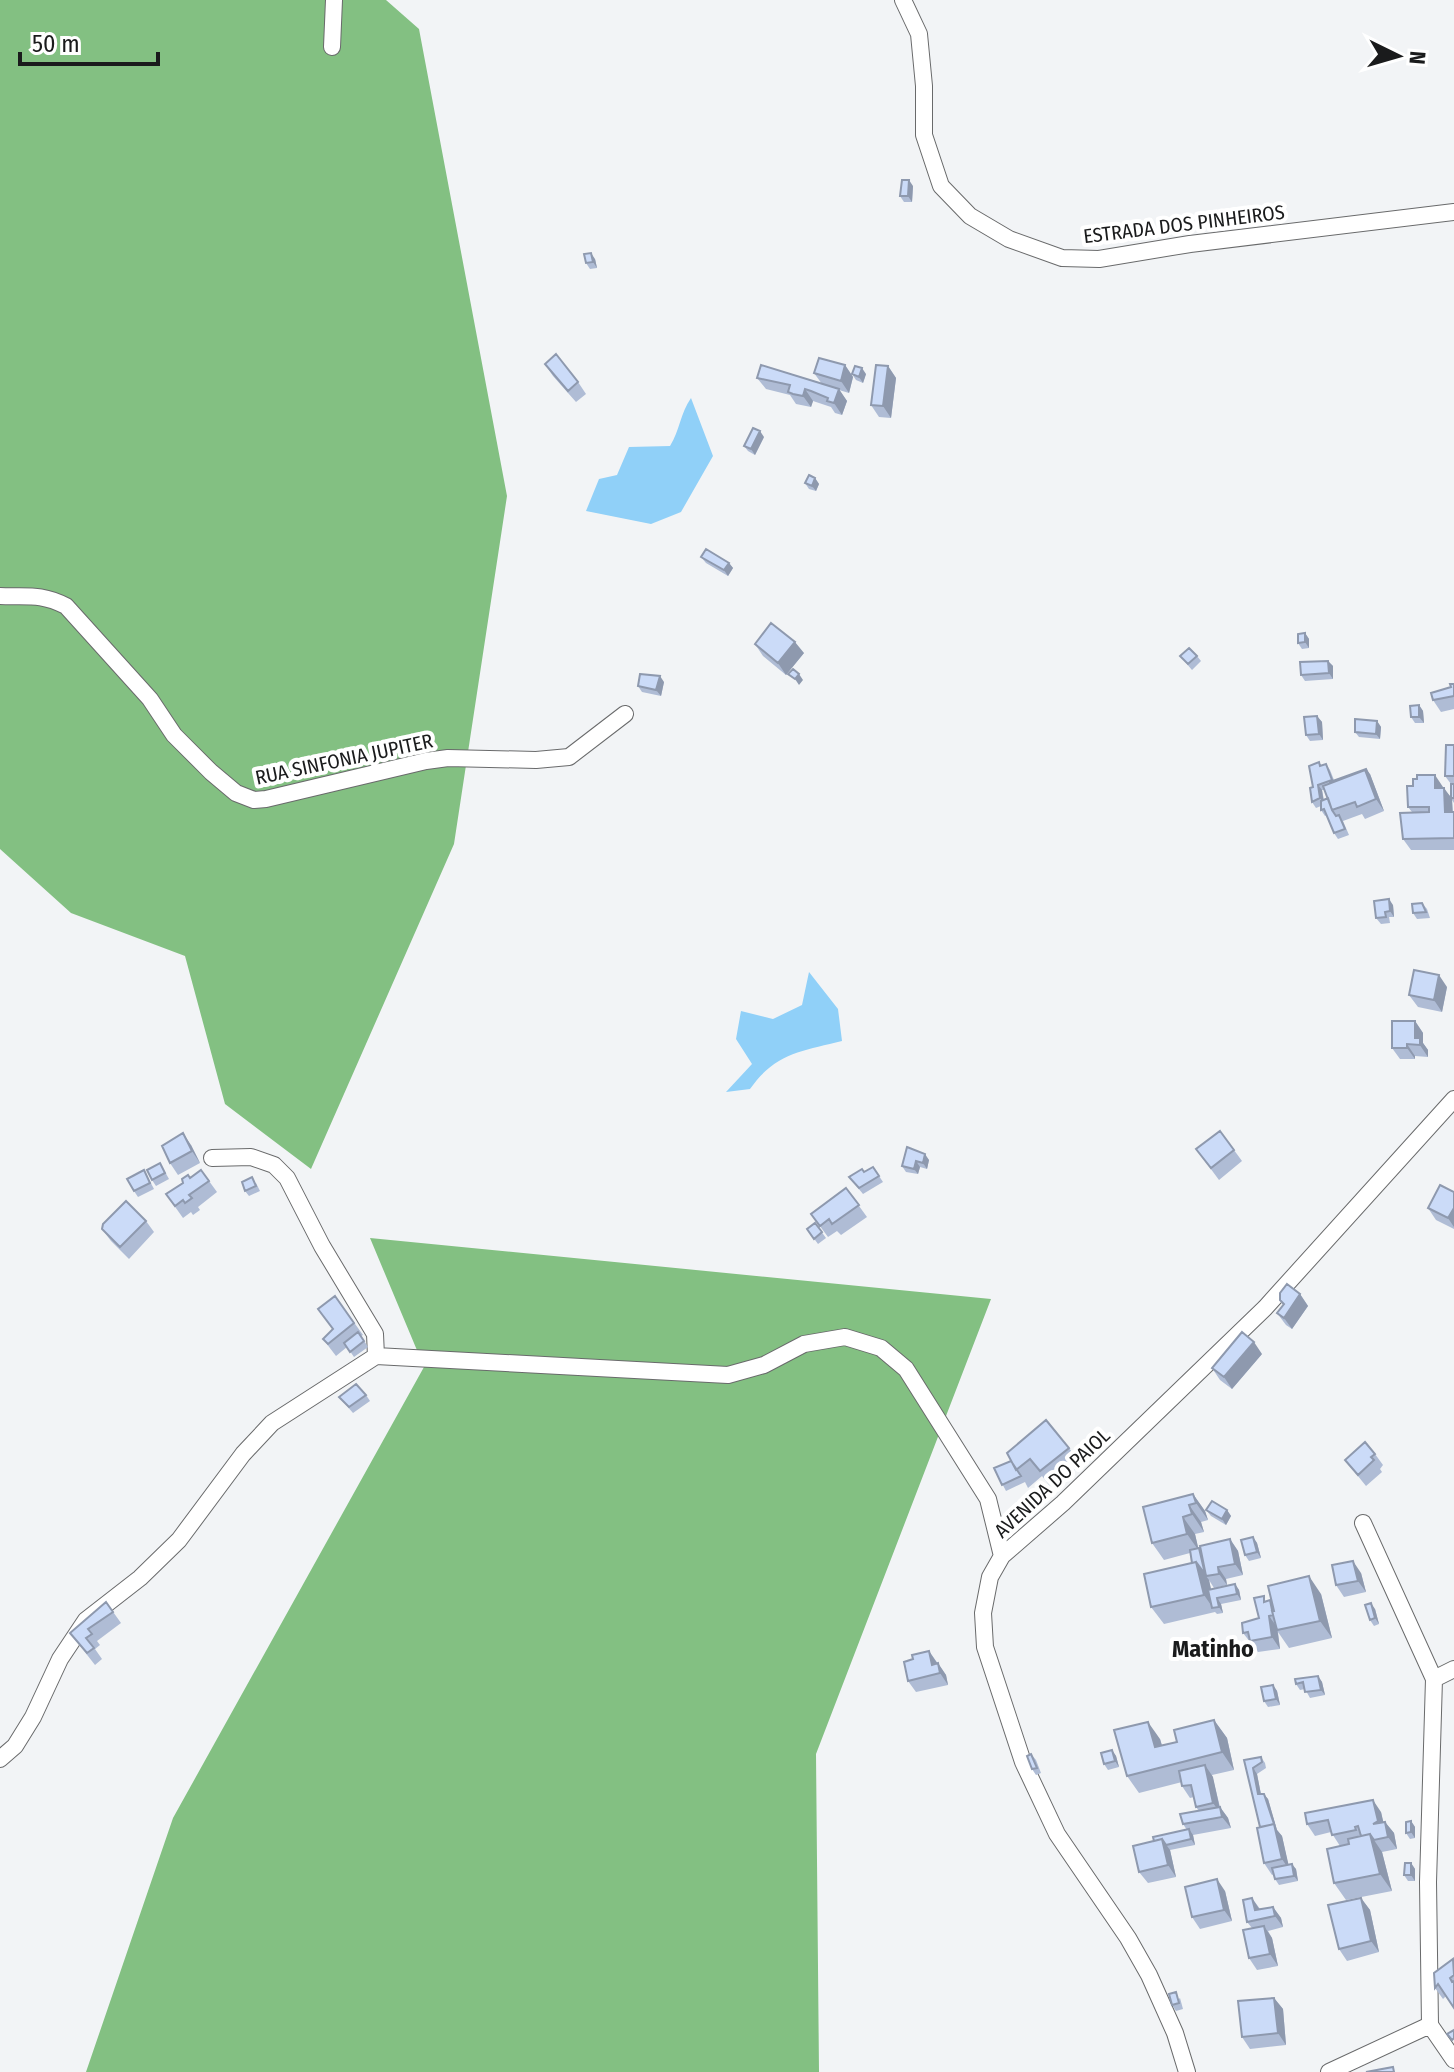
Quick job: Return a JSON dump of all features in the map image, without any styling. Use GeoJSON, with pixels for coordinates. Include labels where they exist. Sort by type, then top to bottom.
{"type":"FeatureCollection","features":[{"type":"Feature","properties":{"kind":"street"},"geometry":{"type":"LineString","coordinates":[[332,47],[334,0]]}},
{"type":"Feature","properties":{"kind":"street","name":"ESTRADA DOS PINHEIROS"},"geometry":{"type":"LineString","coordinates":[[903,0],[919,34],[924,86],[924,135],[941,186],[970,216],[1009,239],[1062,258],[1099,259],[1190,244],[1454,212]]}},
{"type":"Feature","properties":{"kind":"street","name":"RUA SINFONIA JUPITER"},"geometry":{"type":"LineString","coordinates":[[0,596],[31,594],[51,598],[66,606],[150,699],[174,735],[195,757],[236,793],[254,800],[426,761],[569,757],[625,714]]}},
{"type":"Feature","properties":{"kind":"street","name":"AVENIDA DO PAIOL"},"geometry":{"type":"LineString","coordinates":[[1187,2072],[1175,2033],[1149,1975],[1128,1938],[1057,1834],[1023,1762],[985,1647],[983,1613],[990,1577],[1002,1556],[1063,1503],[1265,1308],[1454,1099]]}},
{"type":"Feature","properties":{"kind":"street"},"geometry":{"type":"LineString","coordinates":[[212,1158],[251,1157],[274,1165],[287,1178],[322,1246],[375,1334],[376,1356]]}},
{"type":"Feature","properties":{"kind":"street"},"geometry":{"type":"LineString","coordinates":[[0,1759],[15,1746],[33,1717],[60,1659],[86,1620],[140,1578],[179,1540],[243,1454],[272,1423],[376,1356],[728,1375],[764,1365],[804,1344],[845,1337],[881,1348],[906,1369],[988,1499],[1002,1556]]}},
{"type":"Feature","properties":{"kind":"street"},"geometry":{"type":"LineString","coordinates":[[1363,1523],[1434,1679],[1428,1882],[1430,2025],[1454,2060]]}},
{"type":"Feature","properties":{"kind":"street"},"geometry":{"type":"LineString","coordinates":[[1434,1679],[1454,1669]]}},
{"type":"Feature","properties":{"kind":"street"},"geometry":{"type":"LineString","coordinates":[[1329,2072],[1430,2025]]}},
{"type":"Feature","properties":{"kind":"green space"},"geometry":{"type":"Polygon","coordinates":[[[0,0],[386,0],[419,29],[507,496],[454,844],[311,1169],[225,1104],[185,956],[71,913],[0,849],[0,0]]]}},
{"type":"Feature","properties":{"kind":"green space"},"geometry":{"type":"Polygon","coordinates":[[[370,1238],[991,1299],[816,1754],[819,2072],[86,2072],[173,1818],[424,1367],[370,1238]]]}},
{"type":"Feature","properties":{"kind":"water"},"geometry":{"type":"Polygon","coordinates":[[[691,398],[713,456],[681,512],[651,524],[586,511],[599,479],[617,475],[629,447],[670,446],[691,398]]]}},
{"type":"Feature","properties":{"kind":"water"},"geometry":{"type":"Polygon","coordinates":[[[809,972],[838,1009],[842,1041],[790,1055],[769,1068],[750,1089],[726,1092],[752,1064],[736,1039],[741,1011],[773,1019],[802,1005],[809,972]]]}},
{"type":"Feature","properties":{"kind":"building"},"geometry":{"type":"Polygon","coordinates":[[[902,180],[909,180],[908,196],[900,196],[902,180]]]}},
{"type":"Feature","properties":{"kind":"building"},"geometry":{"type":"Polygon","coordinates":[[[591,253],[593,262],[586,263],[584,254],[591,253]]]}},
{"type":"Feature","properties":{"kind":"building"},"geometry":{"type":"Polygon","coordinates":[[[556,354],[578,382],[568,391],[545,364],[556,354]]]}},
{"type":"Feature","properties":{"kind":"building"},"geometry":{"type":"Polygon","coordinates":[[[819,358],[845,365],[841,381],[814,373],[819,358]]]}},
{"type":"Feature","properties":{"kind":"building"},"geometry":{"type":"Polygon","coordinates":[[[761,365],[839,389],[834,403],[805,389],[803,396],[793,394],[788,392],[790,385],[757,378],[761,365]]]}},
{"type":"Feature","properties":{"kind":"building"},"geometry":{"type":"Polygon","coordinates":[[[876,365],[888,366],[883,406],[871,405],[876,365]]]}},
{"type":"Feature","properties":{"kind":"building"},"geometry":{"type":"Polygon","coordinates":[[[855,366],[862,368],[859,377],[852,374],[855,366]]]}},
{"type":"Feature","properties":{"kind":"building"},"geometry":{"type":"Polygon","coordinates":[[[753,428],[760,431],[751,449],[744,446],[753,428]]]}},
{"type":"Feature","properties":{"kind":"building"},"geometry":{"type":"Polygon","coordinates":[[[809,475],[815,478],[812,486],[805,483],[809,475]]]}},
{"type":"Feature","properties":{"kind":"building"},"geometry":{"type":"Polygon","coordinates":[[[706,549],[729,563],[724,570],[701,557],[706,549]]]}},
{"type":"Feature","properties":{"kind":"building"},"geometry":{"type":"Polygon","coordinates":[[[771,623],[795,642],[778,663],[755,644],[771,623]]]}},
{"type":"Feature","properties":{"kind":"building"},"geometry":{"type":"Polygon","coordinates":[[[1305,633],[1305,642],[1298,643],[1298,634],[1305,633]]]}},
{"type":"Feature","properties":{"kind":"building"},"geometry":{"type":"Polygon","coordinates":[[[1189,648],[1197,656],[1188,664],[1180,656],[1189,648]]]}},
{"type":"Feature","properties":{"kind":"building"},"geometry":{"type":"Polygon","coordinates":[[[1328,661],[1329,673],[1301,675],[1300,662],[1328,661]]]}},
{"type":"Feature","properties":{"kind":"building"},"geometry":{"type":"Polygon","coordinates":[[[793,669],[799,674],[795,679],[788,674],[793,669]]]}},
{"type":"Feature","properties":{"kind":"building"},"geometry":{"type":"Polygon","coordinates":[[[640,674],[660,676],[656,690],[638,686],[640,674]]]}},
{"type":"Feature","properties":{"kind":"building"},"geometry":{"type":"Polygon","coordinates":[[[1450,684],[1454,684],[1454,696],[1433,700],[1431,693],[1451,687],[1450,684]]]}},
{"type":"Feature","properties":{"kind":"building"},"geometry":{"type":"Polygon","coordinates":[[[1419,705],[1419,717],[1411,717],[1410,706],[1419,705]]]}},
{"type":"Feature","properties":{"kind":"building"},"geometry":{"type":"Polygon","coordinates":[[[1317,716],[1319,734],[1306,735],[1304,717],[1317,716]]]}},
{"type":"Feature","properties":{"kind":"building"},"geometry":{"type":"Polygon","coordinates":[[[1355,719],[1377,721],[1376,734],[1355,732],[1355,719]]]}},
{"type":"Feature","properties":{"kind":"building"},"geometry":{"type":"Polygon","coordinates":[[[1446,745],[1454,745],[1454,776],[1445,776],[1446,745]]]}},
{"type":"Feature","properties":{"kind":"building"},"geometry":{"type":"Polygon","coordinates":[[[1319,762],[1320,766],[1326,764],[1332,780],[1318,785],[1320,798],[1312,802],[1309,766],[1319,762]]]}},
{"type":"Feature","properties":{"kind":"building"},"geometry":{"type":"Polygon","coordinates":[[[1365,770],[1376,799],[1357,807],[1355,802],[1332,810],[1323,786],[1365,770]]]}},
{"type":"Feature","properties":{"kind":"building"},"geometry":{"type":"Polygon","coordinates":[[[1417,775],[1435,775],[1435,788],[1444,788],[1445,812],[1454,812],[1454,838],[1403,839],[1400,813],[1429,812],[1429,807],[1408,807],[1407,786],[1413,786],[1417,775]]]}},
{"type":"Feature","properties":{"kind":"building"},"geometry":{"type":"Polygon","coordinates":[[[1451,784],[1454,784],[1454,798],[1451,798],[1451,784]]]}},
{"type":"Feature","properties":{"kind":"building"},"geometry":{"type":"Polygon","coordinates":[[[1328,798],[1345,829],[1334,833],[1324,809],[1321,810],[1321,801],[1328,798]]]}},
{"type":"Feature","properties":{"kind":"building"},"geometry":{"type":"Polygon","coordinates":[[[1389,899],[1390,911],[1385,912],[1386,917],[1376,918],[1374,901],[1389,899]]]}},
{"type":"Feature","properties":{"kind":"building"},"geometry":{"type":"Polygon","coordinates":[[[1422,903],[1426,912],[1413,913],[1412,904],[1422,903]]]}},
{"type":"Feature","properties":{"kind":"building"},"geometry":{"type":"Polygon","coordinates":[[[1414,970],[1439,975],[1434,1000],[1409,995],[1414,970]]]}},
{"type":"Feature","properties":{"kind":"building"},"geometry":{"type":"Polygon","coordinates":[[[1392,1021],[1415,1021],[1415,1038],[1420,1038],[1420,1045],[1392,1048],[1392,1021]]]}},
{"type":"Feature","properties":{"kind":"building"},"geometry":{"type":"Polygon","coordinates":[[[1220,1131],[1234,1150],[1211,1168],[1196,1149],[1220,1131]]]}},
{"type":"Feature","properties":{"kind":"building"},"geometry":{"type":"Polygon","coordinates":[[[183,1133],[192,1151],[170,1163],[162,1146],[183,1133]]]}},
{"type":"Feature","properties":{"kind":"building"},"geometry":{"type":"Polygon","coordinates":[[[907,1147],[925,1154],[923,1163],[916,1161],[914,1169],[902,1166],[907,1147]]]}},
{"type":"Feature","properties":{"kind":"building"},"geometry":{"type":"Polygon","coordinates":[[[160,1163],[165,1173],[152,1180],[147,1170],[160,1163]]]}},
{"type":"Feature","properties":{"kind":"building"},"geometry":{"type":"Polygon","coordinates":[[[873,1167],[879,1176],[859,1188],[849,1177],[862,1169],[864,1172],[873,1167]]]}},
{"type":"Feature","properties":{"kind":"building"},"geometry":{"type":"Polygon","coordinates":[[[144,1170],[150,1183],[134,1191],[127,1179],[144,1170]]]}},
{"type":"Feature","properties":{"kind":"building"},"geometry":{"type":"Polygon","coordinates":[[[201,1170],[209,1181],[189,1195],[192,1198],[175,1206],[166,1194],[183,1183],[182,1179],[188,1175],[190,1178],[201,1170]]]}},
{"type":"Feature","properties":{"kind":"building"},"geometry":{"type":"Polygon","coordinates":[[[252,1177],[256,1186],[245,1191],[242,1182],[252,1177]]]}},
{"type":"Feature","properties":{"kind":"building"},"geometry":{"type":"Polygon","coordinates":[[[1440,1185],[1454,1192],[1454,1208],[1448,1218],[1428,1208],[1440,1185]]]}},
{"type":"Feature","properties":{"kind":"building"},"geometry":{"type":"Polygon","coordinates":[[[846,1188],[859,1205],[832,1224],[829,1219],[820,1226],[811,1214],[846,1188]]]}},
{"type":"Feature","properties":{"kind":"building"},"geometry":{"type":"Polygon","coordinates":[[[126,1201],[146,1221],[120,1247],[102,1229],[103,1224],[126,1201]]]}},
{"type":"Feature","properties":{"kind":"building"},"geometry":{"type":"Polygon","coordinates":[[[815,1223],[822,1232],[814,1239],[807,1229],[815,1223]]]}},
{"type":"Feature","properties":{"kind":"building"},"geometry":{"type":"Polygon","coordinates":[[[1287,1284],[1300,1294],[1284,1318],[1277,1313],[1284,1304],[1280,1293],[1287,1284]]]}},
{"type":"Feature","properties":{"kind":"building"},"geometry":{"type":"Polygon","coordinates":[[[335,1296],[354,1323],[328,1344],[323,1339],[333,1329],[318,1309],[335,1296]]]}},
{"type":"Feature","properties":{"kind":"building"},"geometry":{"type":"Polygon","coordinates":[[[358,1332],[364,1341],[350,1352],[344,1343],[358,1332]]]}},
{"type":"Feature","properties":{"kind":"building"},"geometry":{"type":"Polygon","coordinates":[[[1242,1332],[1254,1342],[1224,1377],[1212,1368],[1242,1332]]]}},
{"type":"Feature","properties":{"kind":"building"},"geometry":{"type":"Polygon","coordinates":[[[356,1384],[366,1395],[349,1407],[339,1397],[356,1384]]]}},
{"type":"Feature","properties":{"kind":"building"},"geometry":{"type":"Polygon","coordinates":[[[1046,1420],[1069,1448],[1040,1471],[1030,1459],[1016,1470],[1007,1453],[1046,1420]]]}},
{"type":"Feature","properties":{"kind":"building"},"geometry":{"type":"Polygon","coordinates":[[[1365,1442],[1375,1454],[1371,1457],[1374,1460],[1358,1475],[1345,1460],[1365,1442]]]}},
{"type":"Feature","properties":{"kind":"building"},"geometry":{"type":"Polygon","coordinates":[[[1011,1461],[1021,1476],[1002,1485],[994,1468],[1011,1461]]]}},
{"type":"Feature","properties":{"kind":"building"},"geometry":{"type":"Polygon","coordinates":[[[1193,1494],[1196,1503],[1189,1505],[1192,1514],[1183,1517],[1187,1534],[1152,1543],[1143,1507],[1193,1494]]]}},
{"type":"Feature","properties":{"kind":"building"},"geometry":{"type":"Polygon","coordinates":[[[1212,1501],[1227,1510],[1222,1519],[1206,1510],[1212,1501]]]}},
{"type":"Feature","properties":{"kind":"building"},"geometry":{"type":"Polygon","coordinates":[[[1253,1537],[1257,1552],[1245,1555],[1241,1540],[1253,1537]]]}},
{"type":"Feature","properties":{"kind":"building"},"geometry":{"type":"Polygon","coordinates":[[[1230,1539],[1235,1564],[1218,1567],[1219,1574],[1206,1576],[1200,1546],[1230,1539]]]}},
{"type":"Feature","properties":{"kind":"building"},"geometry":{"type":"Polygon","coordinates":[[[1199,1548],[1205,1574],[1196,1562],[1192,1563],[1190,1550],[1199,1548]]]}},
{"type":"Feature","properties":{"kind":"building"},"geometry":{"type":"Polygon","coordinates":[[[1353,1561],[1358,1581],[1336,1585],[1332,1565],[1353,1561]]]}},
{"type":"Feature","properties":{"kind":"building"},"geometry":{"type":"Polygon","coordinates":[[[1196,1562],[1204,1595],[1151,1607],[1144,1574],[1196,1562]]]}},
{"type":"Feature","properties":{"kind":"building"},"geometry":{"type":"Polygon","coordinates":[[[1309,1576],[1320,1621],[1277,1630],[1268,1586],[1309,1576]]]}},
{"type":"Feature","properties":{"kind":"building"},"geometry":{"type":"Polygon","coordinates":[[[1235,1584],[1237,1594],[1217,1598],[1219,1607],[1212,1608],[1208,1590],[1235,1584]]]}},
{"type":"Feature","properties":{"kind":"building"},"geometry":{"type":"Polygon","coordinates":[[[1264,1596],[1264,1602],[1270,1600],[1273,1615],[1269,1616],[1272,1637],[1250,1641],[1248,1632],[1243,1633],[1242,1623],[1259,1618],[1254,1598],[1264,1596]]]}},
{"type":"Feature","properties":{"kind":"building"},"geometry":{"type":"Polygon","coordinates":[[[106,1602],[113,1612],[88,1629],[92,1634],[86,1638],[94,1648],[87,1653],[70,1633],[106,1602]]]}},
{"type":"Feature","properties":{"kind":"building"},"geometry":{"type":"Polygon","coordinates":[[[1371,1603],[1375,1618],[1370,1620],[1365,1605],[1371,1603]]]}},
{"type":"Feature","properties":{"kind":"building"},"geometry":{"type":"Polygon","coordinates":[[[929,1651],[932,1665],[938,1663],[940,1673],[908,1681],[904,1662],[913,1659],[912,1655],[929,1651]]]}},
{"type":"Feature","properties":{"kind":"building"},"geometry":{"type":"Polygon","coordinates":[[[1318,1676],[1321,1690],[1305,1692],[1303,1682],[1296,1684],[1295,1679],[1318,1676]]]}},
{"type":"Feature","properties":{"kind":"building"},"geometry":{"type":"Polygon","coordinates":[[[1273,1685],[1276,1699],[1264,1701],[1261,1687],[1273,1685]]]}},
{"type":"Feature","properties":{"kind":"building"},"geometry":{"type":"Polygon","coordinates":[[[1214,1720],[1222,1752],[1127,1776],[1114,1730],[1148,1722],[1155,1747],[1177,1742],[1174,1730],[1214,1720]]]}},
{"type":"Feature","properties":{"kind":"building"},"geometry":{"type":"Polygon","coordinates":[[[1112,1750],[1115,1761],[1104,1764],[1101,1753],[1112,1750]]]}},
{"type":"Feature","properties":{"kind":"building"},"geometry":{"type":"Polygon","coordinates":[[[1031,1754],[1037,1768],[1032,1769],[1027,1756],[1031,1754]]]}},
{"type":"Feature","properties":{"kind":"building"},"geometry":{"type":"Polygon","coordinates":[[[1261,1757],[1262,1762],[1253,1768],[1258,1794],[1264,1794],[1274,1824],[1260,1827],[1244,1760],[1261,1757]]]}},
{"type":"Feature","properties":{"kind":"building"},"geometry":{"type":"Polygon","coordinates":[[[1205,1765],[1213,1803],[1196,1807],[1191,1785],[1182,1786],[1179,1771],[1205,1765]]]}},
{"type":"Feature","properties":{"kind":"building"},"geometry":{"type":"Polygon","coordinates":[[[1373,1800],[1378,1821],[1373,1824],[1385,1822],[1388,1837],[1374,1840],[1370,1834],[1361,1836],[1358,1826],[1356,1830],[1332,1835],[1328,1820],[1307,1824],[1305,1813],[1373,1800]]]}},
{"type":"Feature","properties":{"kind":"building"},"geometry":{"type":"Polygon","coordinates":[[[1220,1807],[1222,1817],[1183,1824],[1180,1814],[1220,1807]]]}},
{"type":"Feature","properties":{"kind":"building"},"geometry":{"type":"Polygon","coordinates":[[[1411,1821],[1411,1832],[1406,1833],[1406,1822],[1411,1821]]]}},
{"type":"Feature","properties":{"kind":"building"},"geometry":{"type":"Polygon","coordinates":[[[1274,1824],[1282,1859],[1264,1863],[1257,1828],[1274,1824]]]}},
{"type":"Feature","properties":{"kind":"building"},"geometry":{"type":"Polygon","coordinates":[[[1189,1829],[1191,1839],[1166,1845],[1162,1839],[1154,1841],[1153,1837],[1189,1829]]]}},
{"type":"Feature","properties":{"kind":"building"},"geometry":{"type":"Polygon","coordinates":[[[1370,1834],[1380,1874],[1334,1883],[1327,1849],[1349,1844],[1348,1839],[1370,1834]]]}},
{"type":"Feature","properties":{"kind":"building"},"geometry":{"type":"Polygon","coordinates":[[[1162,1839],[1168,1865],[1139,1872],[1133,1846],[1162,1839]]]}},
{"type":"Feature","properties":{"kind":"building"},"geometry":{"type":"Polygon","coordinates":[[[1405,1863],[1411,1863],[1411,1875],[1404,1875],[1405,1863]]]}},
{"type":"Feature","properties":{"kind":"building"},"geometry":{"type":"Polygon","coordinates":[[[1292,1864],[1294,1876],[1275,1879],[1272,1868],[1292,1864]]]}},
{"type":"Feature","properties":{"kind":"building"},"geometry":{"type":"Polygon","coordinates":[[[1217,1879],[1224,1910],[1192,1917],[1185,1887],[1217,1879]]]}},
{"type":"Feature","properties":{"kind":"building"},"geometry":{"type":"Polygon","coordinates":[[[1252,1898],[1255,1910],[1273,1907],[1275,1916],[1247,1922],[1243,1900],[1252,1898]]]}},
{"type":"Feature","properties":{"kind":"building"},"geometry":{"type":"Polygon","coordinates":[[[1361,1898],[1371,1941],[1339,1949],[1328,1905],[1361,1898]]]}},
{"type":"Feature","properties":{"kind":"building"},"geometry":{"type":"Polygon","coordinates":[[[1264,1926],[1270,1954],[1249,1958],[1243,1930],[1264,1926]]]}},
{"type":"Feature","properties":{"kind":"building"},"geometry":{"type":"Polygon","coordinates":[[[1453,1959],[1454,1975],[1450,1978],[1454,1981],[1454,2008],[1438,1984],[1435,1988],[1434,1973],[1453,1959]]]}},
{"type":"Feature","properties":{"kind":"building"},"geometry":{"type":"Polygon","coordinates":[[[1176,1992],[1179,2003],[1172,2005],[1169,1994],[1176,1992]]]}},
{"type":"Feature","properties":{"kind":"building"},"geometry":{"type":"Polygon","coordinates":[[[1274,1998],[1278,2033],[1242,2037],[1238,2001],[1274,1998]]]}},
{"type":"Feature","properties":{"kind":"building"},"geometry":{"type":"Polygon","coordinates":[[[1393,2067],[1394,2072],[1366,2072],[1393,2067]]]}},
{"type":"Feature","properties":{"kind":"district","name":"Matinho"},"geometry":{"type":"Point","coordinates":[1213,1649]}}]}
